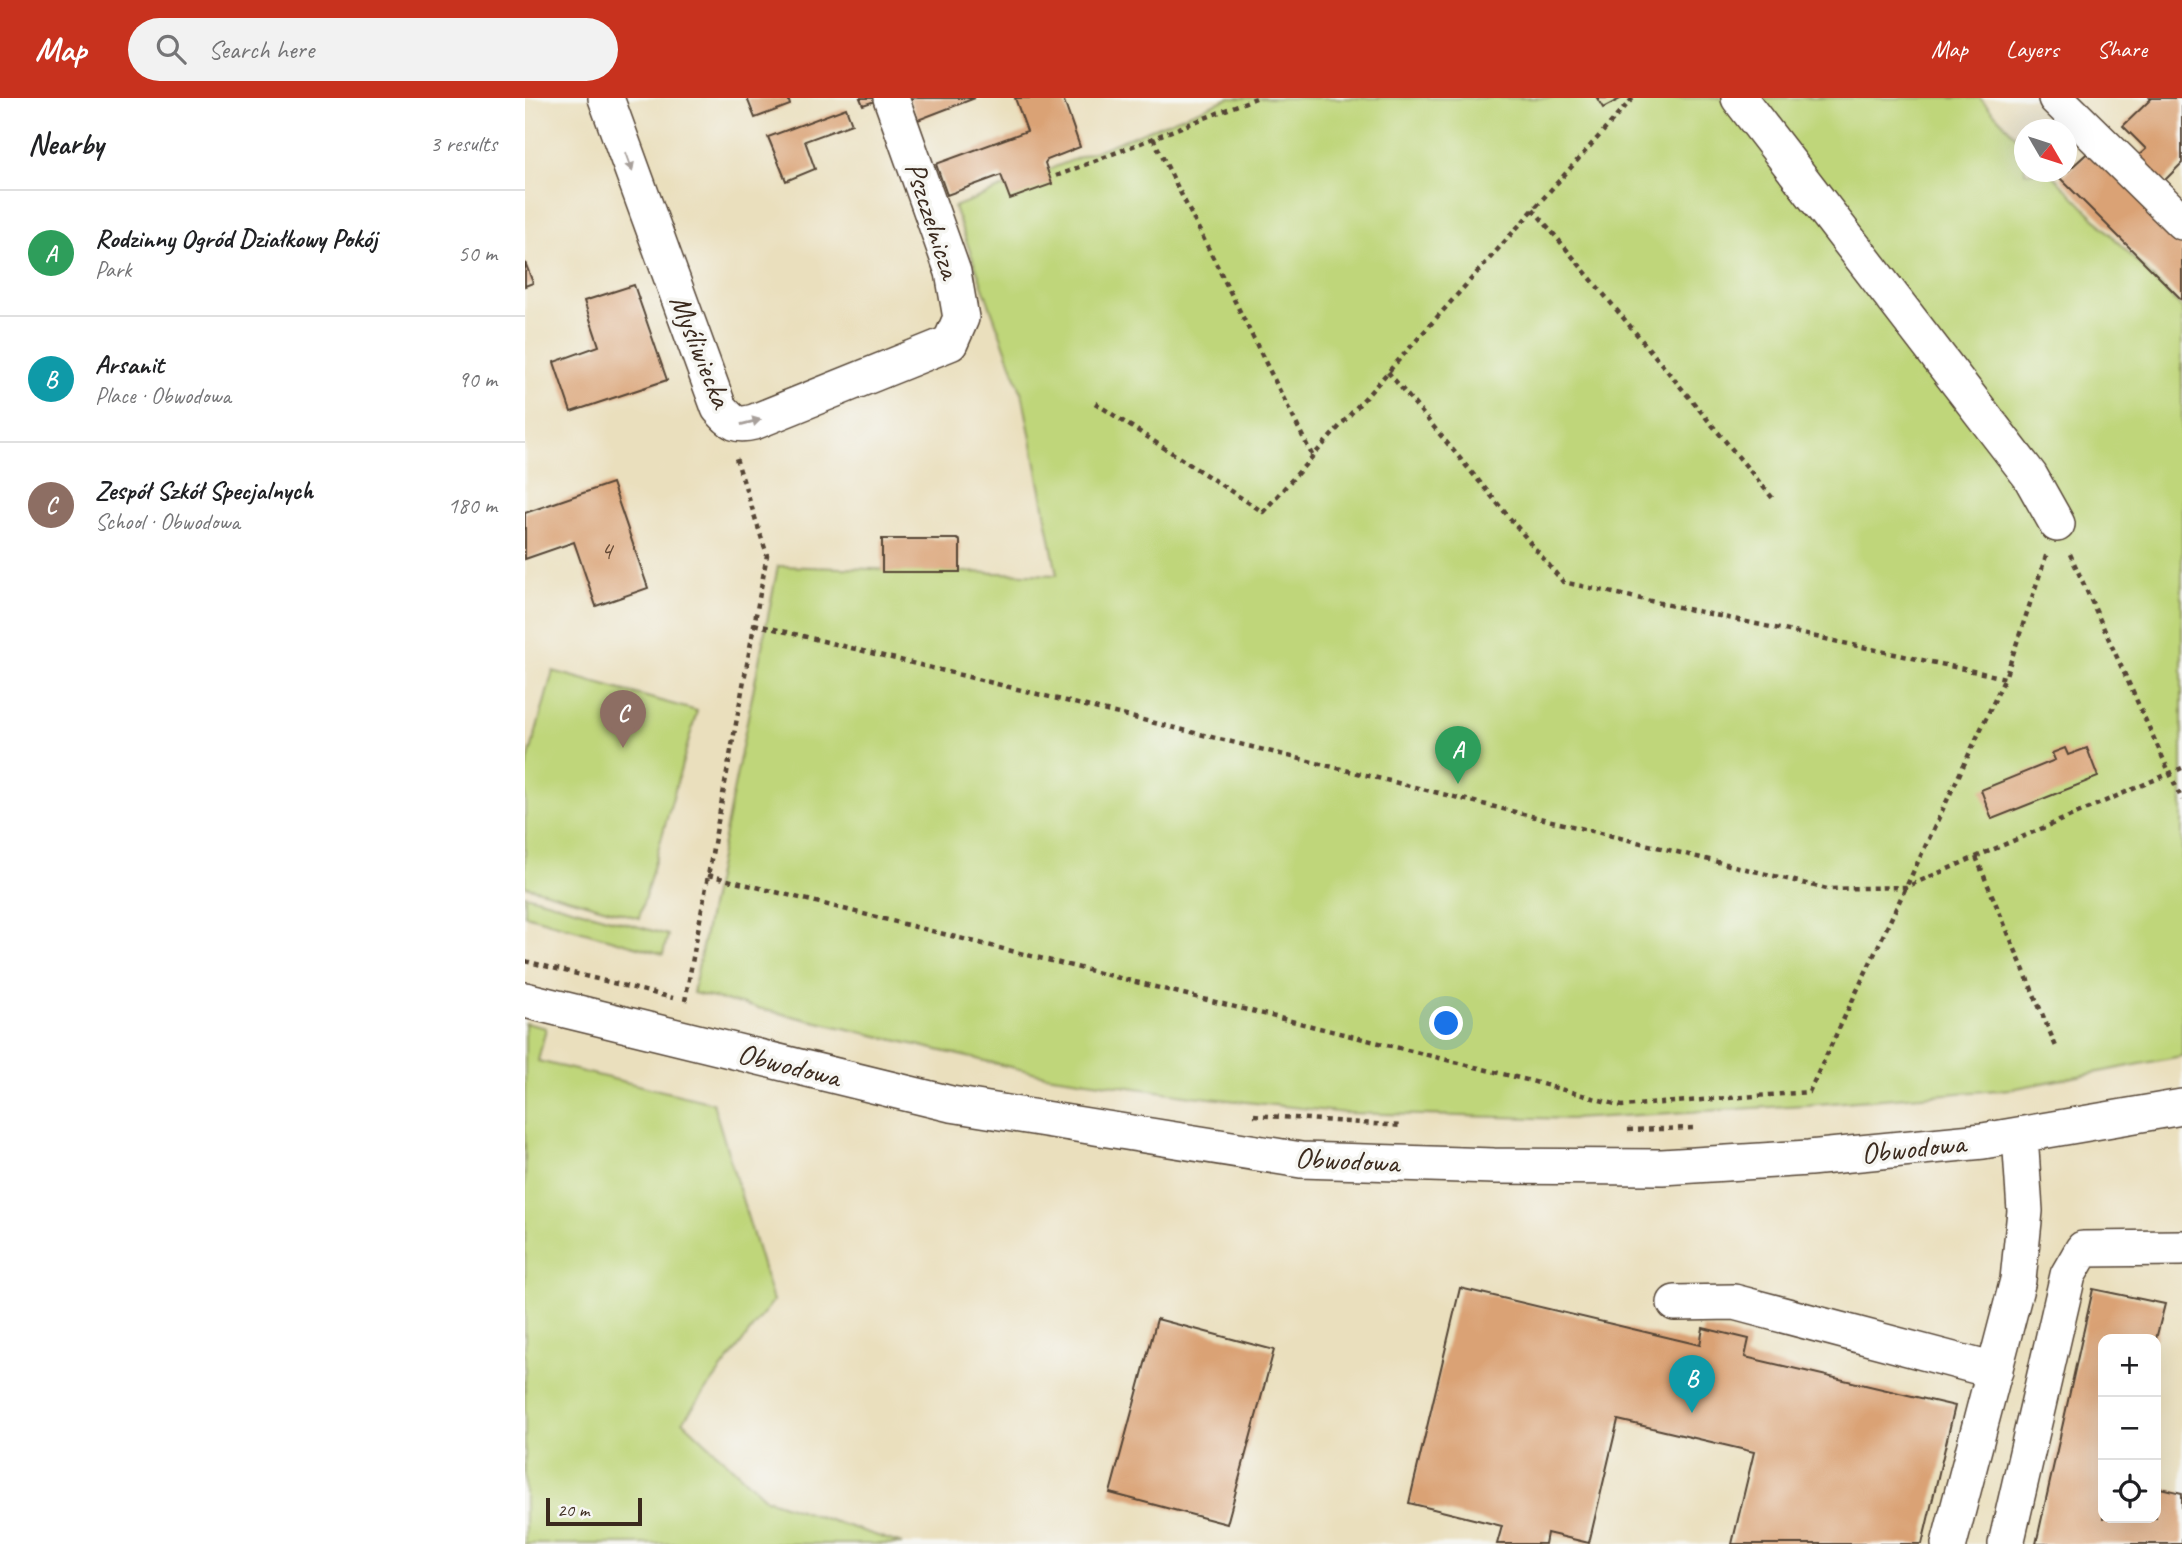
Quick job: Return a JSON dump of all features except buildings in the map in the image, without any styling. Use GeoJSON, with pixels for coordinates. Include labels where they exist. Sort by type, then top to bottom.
{"type":"FeatureCollection","features":[{"type":"Feature","properties":{"kind":"street","name":"Myśliwiecka"},"geometry":{"type":"LineString","coordinates":[[606,98],[719,408],[731,421],[742,425],[754,422],[950,343]]}},
{"type":"Feature","properties":{"kind":"street","name":"Pszczelnicza"},"geometry":{"type":"LineString","coordinates":[[891,98],[953,272],[961,318],[950,343]]}},
{"type":"Feature","properties":{"kind":"street"},"geometry":{"type":"LineString","coordinates":[[1739,98],[2030,477],[2057,524]]}},
{"type":"Feature","properties":{"kind":"street"},"geometry":{"type":"LineString","coordinates":[[2034,98],[2044,110],[2057,98],[2182,222]]}},
{"type":"Feature","properties":{"kind":"street","name":"Obwodowa"},"geometry":{"type":"LineString","coordinates":[[525,1000],[951,1104],[1301,1160],[1494,1166],[1662,1167],[1809,1158],[1983,1141],[2182,1107]]}},
{"type":"Feature","properties":{"kind":"street"},"geometry":{"type":"LineString","coordinates":[[1949,1544],[2018,1280],[2025,1211],[2020,1135]]}},
{"type":"Feature","properties":{"kind":"street"},"geometry":{"type":"LineString","coordinates":[[2006,1544],[2068,1275],[2083,1249],[2182,1248]]}},
{"type":"Feature","properties":{"kind":"street"},"geometry":{"type":"LineString","coordinates":[[1675,1303],[1734,1302],[1995,1371]]}},
{"type":"Feature","properties":{"kind":"path"},"geometry":{"type":"LineString","coordinates":[[1056,176],[1256,98]]}},
{"type":"Feature","properties":{"kind":"path"},"geometry":{"type":"LineString","coordinates":[[1095,403],[1263,512],[1633,98]]}},
{"type":"Feature","properties":{"kind":"path"},"geometry":{"type":"LineString","coordinates":[[1153,138],[1313,457]]}},
{"type":"Feature","properties":{"kind":"path"},"geometry":{"type":"LineString","coordinates":[[1534,209],[1775,501]]}},
{"type":"Feature","properties":{"kind":"path"},"geometry":{"type":"LineString","coordinates":[[1388,372],[1563,582],[2005,678]]}},
{"type":"Feature","properties":{"kind":"path"},"geometry":{"type":"LineString","coordinates":[[685,1001],[767,555],[727,431],[731,421]]}},
{"type":"Feature","properties":{"kind":"path"},"geometry":{"type":"LineString","coordinates":[[708,875],[1622,1106],[1809,1092],[2005,678],[2057,524]]}},
{"type":"Feature","properties":{"kind":"path"},"geometry":{"type":"LineString","coordinates":[[2057,524],[2182,800]]}},
{"type":"Feature","properties":{"kind":"path"},"geometry":{"type":"LineString","coordinates":[[754,624],[1827,889],[1906,887],[2182,768]]}},
{"type":"Feature","properties":{"kind":"path"},"geometry":{"type":"LineString","coordinates":[[1976,857],[2057,1049]]}},
{"type":"Feature","properties":{"kind":"path"},"geometry":{"type":"LineString","coordinates":[[525,961],[698,1004]]}},
{"type":"Feature","properties":{"kind":"path"},"geometry":{"type":"LineString","coordinates":[[1251,1115],[1415,1127]]}},
{"type":"Feature","properties":{"kind":"path"},"geometry":{"type":"LineString","coordinates":[[1620,1130],[1702,1128]]}},
{"type":"Feature","properties":{"kind":"green space"},"geometry":{"type":"Polygon","coordinates":[[[1229,98],[1980,98],[2014,134],[2014,182],[2060,182],[2182,308],[2182,1056],[2011,1089],[1805,1105],[1573,1119],[1346,1113],[1192,1096],[1045,1075],[693,993],[778,566],[1057,575],[1023,397],[954,207],[1229,98]]]}},
{"type":"Feature","properties":{"kind":"green space"},"geometry":{"type":"Polygon","coordinates":[[[553,671],[697,711],[639,918],[525,886],[525,772],[553,671]]]}},
{"type":"Feature","properties":{"kind":"green space"},"geometry":{"type":"Polygon","coordinates":[[[525,895],[668,935],[663,954],[525,915],[525,895]]]}},
{"type":"Feature","properties":{"kind":"green space"},"geometry":{"type":"Polygon","coordinates":[[[525,1023],[546,1028],[538,1061],[713,1103],[773,1301],[683,1421],[766,1499],[902,1544],[525,1544],[525,1023]]]}},
{"type":"Feature","properties":{"kind":"place","name":"Zespół Szkół Specjalnych"},"geometry":{"type":"Point","coordinates":[623,748]}},
{"type":"Feature","properties":{"kind":"place","name":"Rodzinny Ogród Działkowy Pokój"},"geometry":{"type":"Point","coordinates":[1458,784]}},
{"type":"Feature","properties":{"kind":"place","name":"Arsanit"},"geometry":{"type":"Point","coordinates":[1692,1413]}}]}
